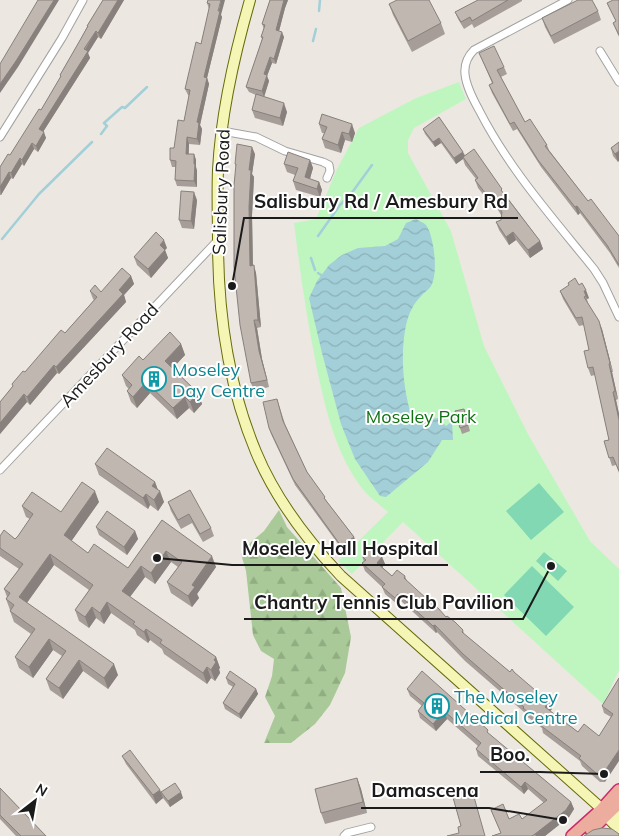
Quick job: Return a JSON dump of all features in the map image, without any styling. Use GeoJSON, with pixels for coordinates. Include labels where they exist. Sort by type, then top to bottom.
{"type":"FeatureCollection","features":[{"type":"Feature","properties":{"kind":"highway"},"geometry":{"type":"LineString","coordinates":[[584,836],[612,811],[619,790]]}},
{"type":"Feature","properties":{"kind":"highway"},"geometry":{"type":"LineString","coordinates":[[572,836],[612,811]]}},
{"type":"Feature","properties":{"kind":"main road","name":"Salisbury Road"},"geometry":{"type":"LineString","coordinates":[[250,0],[237,49],[222,131],[217,202],[220,303],[230,373],[242,415],[256,453],[282,500],[321,554],[342,576],[612,811],[619,829]]}},
{"type":"Feature","properties":{"kind":"street"},"geometry":{"type":"LineString","coordinates":[[0,137],[57,47],[84,0]]}},
{"type":"Feature","properties":{"kind":"street"},"geometry":{"type":"LineString","coordinates":[[568,0],[474,50],[466,61],[465,75],[471,93],[494,139],[516,172],[594,269],[603,283],[619,317]]}},
{"type":"Feature","properties":{"kind":"street"},"geometry":{"type":"LineString","coordinates":[[600,51],[619,82]]}},
{"type":"Feature","properties":{"kind":"street"},"geometry":{"type":"LineString","coordinates":[[222,131],[256,137],[285,151],[323,162],[329,165],[328,178]]}},
{"type":"Feature","properties":{"kind":"street","name":"Amesbury Road"},"geometry":{"type":"LineString","coordinates":[[0,470],[218,240]]}},
{"type":"Feature","properties":{"kind":"street"},"geometry":{"type":"LineString","coordinates":[[344,836],[347,833],[371,827]]}},
{"type":"Feature","properties":{"kind":"green space","name":"Moseley Park"},"geometry":{"type":"Polygon","coordinates":[[[459,82],[466,99],[414,128],[408,140],[408,153],[451,231],[484,346],[529,436],[590,541],[619,569],[619,670],[603,704],[403,522],[352,574],[338,561],[388,512],[365,492],[355,479],[334,434],[324,402],[313,351],[294,223],[316,219],[337,169],[359,128],[416,98],[459,82]]]}},
{"type":"Feature","properties":{"kind":"green space"},"geometry":{"type":"Polygon","coordinates":[[[539,483],[564,512],[531,540],[506,511],[539,483]]]}},
{"type":"Feature","properties":{"kind":"green space"},"geometry":{"type":"Polygon","coordinates":[[[279,510],[287,527],[341,588],[351,637],[345,673],[330,705],[315,724],[291,743],[264,743],[275,716],[265,697],[272,676],[274,659],[261,651],[253,635],[246,571],[241,554],[264,531],[279,510]]]}},
{"type":"Feature","properties":{"kind":"green space"},"geometry":{"type":"Polygon","coordinates":[[[544,552],[567,571],[558,581],[536,561],[544,552]]]}},
{"type":"Feature","properties":{"kind":"green space"},"geometry":{"type":"Polygon","coordinates":[[[532,566],[574,607],[546,636],[504,595],[532,566]]]}},
{"type":"Feature","properties":{"kind":"water"},"geometry":{"type":"Polygon","coordinates":[[[416,219],[425,224],[429,230],[433,245],[435,271],[431,286],[414,305],[406,325],[403,370],[406,393],[411,415],[419,420],[448,417],[442,422],[446,426],[452,421],[453,440],[442,440],[428,462],[386,497],[380,496],[355,459],[341,424],[309,298],[317,281],[329,265],[342,255],[358,248],[385,246],[398,239],[406,223],[416,219]]]}},
{"type":"Feature","properties":{"kind":"building"},"geometry":{"type":"Polygon","coordinates":[[[38,0],[54,0],[0,84],[0,64],[38,0]]]}},
{"type":"Feature","properties":{"kind":"building"},"geometry":{"type":"Polygon","coordinates":[[[103,0],[118,0],[98,33],[96,31],[84,49],[88,51],[39,129],[44,132],[36,146],[32,143],[22,160],[20,158],[0,187],[0,167],[8,154],[10,155],[39,109],[41,110],[103,0]]]}},
{"type":"Feature","properties":{"kind":"building"},"geometry":{"type":"Polygon","coordinates":[[[208,0],[221,0],[204,77],[207,78],[197,122],[199,123],[197,139],[187,137],[186,154],[194,154],[194,181],[175,180],[176,161],[170,160],[170,148],[174,148],[178,120],[184,121],[190,90],[185,89],[196,42],[201,44],[210,4],[207,3],[208,0]]]}},
{"type":"Feature","properties":{"kind":"building"},"geometry":{"type":"Polygon","coordinates":[[[270,0],[284,0],[276,30],[282,32],[274,59],[270,57],[264,74],[267,75],[262,91],[246,87],[263,37],[261,37],[265,25],[262,24],[270,0]]]}},
{"type":"Feature","properties":{"kind":"building"},"geometry":{"type":"Polygon","coordinates":[[[397,0],[429,0],[441,23],[408,41],[389,4],[397,0]]]}},
{"type":"Feature","properties":{"kind":"building"},"geometry":{"type":"Polygon","coordinates":[[[478,0],[508,0],[472,21],[470,17],[461,22],[455,12],[478,0]]]}},
{"type":"Feature","properties":{"kind":"building"},"geometry":{"type":"Polygon","coordinates":[[[578,0],[592,0],[598,11],[551,36],[542,18],[578,0]]]}},
{"type":"Feature","properties":{"kind":"building"},"geometry":{"type":"Polygon","coordinates":[[[619,0],[619,35],[613,23],[616,21],[607,3],[619,0]]]}},
{"type":"Feature","properties":{"kind":"building"},"geometry":{"type":"Polygon","coordinates":[[[494,46],[504,67],[497,70],[525,122],[530,119],[547,145],[545,146],[588,201],[591,199],[619,236],[619,265],[607,245],[577,206],[575,207],[538,160],[514,122],[510,124],[489,85],[493,83],[479,53],[494,46]]]}},
{"type":"Feature","properties":{"kind":"building"},"geometry":{"type":"Polygon","coordinates":[[[256,94],[284,103],[280,118],[252,110],[256,94]]]}},
{"type":"Feature","properties":{"kind":"building"},"geometry":{"type":"Polygon","coordinates":[[[322,114],[352,124],[349,134],[342,132],[338,145],[322,139],[327,127],[319,124],[322,114]]]}},
{"type":"Feature","properties":{"kind":"building"},"geometry":{"type":"Polygon","coordinates":[[[439,117],[463,152],[454,158],[439,138],[433,142],[423,129],[439,117]]]}},
{"type":"Feature","properties":{"kind":"building"},"geometry":{"type":"Polygon","coordinates":[[[619,142],[619,151],[615,154],[611,148],[619,142]]]}},
{"type":"Feature","properties":{"kind":"building"},"geometry":{"type":"Polygon","coordinates":[[[237,144],[252,147],[249,170],[251,170],[249,207],[250,266],[254,265],[258,320],[254,320],[259,351],[267,380],[251,383],[240,325],[234,267],[234,185],[237,144]]]}},
{"type":"Feature","properties":{"kind":"building"},"geometry":{"type":"Polygon","coordinates":[[[474,149],[501,190],[540,241],[528,250],[513,232],[506,237],[496,222],[501,220],[502,212],[492,197],[490,199],[475,180],[478,178],[463,157],[474,149]]]}},
{"type":"Feature","properties":{"kind":"building"},"geometry":{"type":"Polygon","coordinates":[[[288,152],[310,160],[305,177],[319,182],[317,189],[293,181],[298,168],[284,164],[288,152]]]}},
{"type":"Feature","properties":{"kind":"building"},"geometry":{"type":"Polygon","coordinates":[[[181,191],[194,192],[191,221],[179,220],[181,191]]]}},
{"type":"Feature","properties":{"kind":"building"},"geometry":{"type":"Polygon","coordinates":[[[156,232],[164,240],[160,245],[165,250],[148,269],[134,257],[156,232]]]}},
{"type":"Feature","properties":{"kind":"building"},"geometry":{"type":"Polygon","coordinates":[[[122,268],[131,276],[119,290],[123,294],[56,367],[54,365],[27,397],[24,394],[0,423],[0,402],[13,386],[12,384],[23,371],[25,372],[61,330],[65,333],[97,297],[90,291],[95,285],[101,292],[122,268]]]}},
{"type":"Feature","properties":{"kind":"building"},"geometry":{"type":"Polygon","coordinates":[[[575,278],[579,285],[582,283],[586,290],[584,291],[586,296],[584,297],[599,321],[610,363],[615,391],[613,392],[619,420],[619,471],[613,457],[609,458],[604,441],[609,440],[593,367],[588,368],[584,351],[589,350],[582,317],[576,318],[560,291],[575,278]]]}},
{"type":"Feature","properties":{"kind":"building","name":"Moseley Day Centre"},"geometry":{"type":"Polygon","coordinates":[[[170,332],[181,344],[165,361],[198,393],[190,402],[185,397],[173,408],[146,382],[133,397],[127,391],[132,385],[122,375],[139,356],[143,360],[170,332]]]}},
{"type":"Feature","properties":{"kind":"building"},"geometry":{"type":"Polygon","coordinates":[[[277,399],[283,421],[307,472],[354,537],[341,546],[293,479],[269,428],[263,402],[277,399]]]}},
{"type":"Feature","properties":{"kind":"building"},"geometry":{"type":"Polygon","coordinates":[[[464,409],[468,425],[460,428],[455,411],[464,409]]]}},
{"type":"Feature","properties":{"kind":"building"},"geometry":{"type":"Polygon","coordinates":[[[107,448],[155,482],[152,486],[160,491],[154,500],[146,494],[143,498],[95,464],[107,448]]]}},
{"type":"Feature","properties":{"kind":"building"},"geometry":{"type":"Polygon","coordinates":[[[82,482],[95,491],[64,535],[88,553],[94,544],[128,568],[162,520],[212,556],[192,585],[195,587],[188,596],[167,582],[182,562],[166,551],[151,573],[141,566],[122,591],[216,657],[214,660],[216,662],[211,670],[207,667],[203,673],[160,643],[162,640],[146,629],[144,632],[133,624],[135,622],[107,602],[100,613],[92,607],[85,617],[75,610],[93,585],[50,554],[19,597],[114,664],[104,678],[79,660],[59,688],[46,679],[66,651],[49,639],[29,667],[15,657],[35,629],[10,611],[14,605],[6,599],[10,593],[4,589],[23,564],[0,548],[0,536],[4,530],[15,539],[18,536],[33,514],[22,506],[32,492],[61,512],[82,482]]]}},
{"type":"Feature","properties":{"kind":"building"},"geometry":{"type":"Polygon","coordinates":[[[190,490],[211,528],[200,534],[189,514],[178,520],[168,502],[190,490]]]}},
{"type":"Feature","properties":{"kind":"building"},"geometry":{"type":"Polygon","coordinates":[[[107,511],[135,531],[124,547],[96,527],[107,511]]]}},
{"type":"Feature","properties":{"kind":"building"},"geometry":{"type":"Polygon","coordinates":[[[370,546],[382,557],[377,563],[392,576],[397,570],[405,576],[404,578],[428,600],[429,598],[446,617],[455,622],[463,630],[462,632],[510,672],[512,669],[549,702],[545,707],[578,732],[584,724],[599,736],[613,714],[602,706],[619,678],[619,750],[602,775],[598,775],[579,758],[581,756],[540,725],[542,723],[463,654],[435,625],[433,626],[398,594],[395,598],[382,587],[385,584],[362,563],[366,560],[362,556],[370,546]]]}},
{"type":"Feature","properties":{"kind":"building"},"geometry":{"type":"Polygon","coordinates":[[[230,671],[256,689],[239,714],[223,703],[235,684],[226,678],[230,671]]]}},
{"type":"Feature","properties":{"kind":"building"},"geometry":{"type":"Polygon","coordinates":[[[422,671],[488,730],[487,732],[571,802],[566,810],[532,836],[492,836],[501,833],[491,810],[503,804],[509,819],[519,814],[522,819],[547,800],[525,782],[521,787],[476,749],[481,743],[444,711],[433,724],[418,711],[424,703],[407,689],[422,671]]]}},
{"type":"Feature","properties":{"kind":"building"},"geometry":{"type":"Polygon","coordinates":[[[130,750],[160,790],[153,795],[122,756],[130,750]]]}},
{"type":"Feature","properties":{"kind":"building"},"geometry":{"type":"Polygon","coordinates":[[[357,778],[363,802],[321,813],[315,789],[357,778]]]}},
{"type":"Feature","properties":{"kind":"building"},"geometry":{"type":"Polygon","coordinates":[[[175,783],[181,792],[168,801],[161,792],[175,783]]]}},
{"type":"Feature","properties":{"kind":"building"},"geometry":{"type":"Polygon","coordinates":[[[0,788],[46,836],[21,836],[0,815],[0,788]]]}},
{"type":"Feature","properties":{"kind":"building"},"geometry":{"type":"Polygon","coordinates":[[[472,790],[485,836],[447,836],[459,833],[458,827],[461,826],[452,794],[472,790]]]}},
{"type":"Feature","properties":{"kind":"building"},"geometry":{"type":"Polygon","coordinates":[[[602,828],[612,829],[619,836],[584,836],[593,830],[602,828]]]}},
{"type":"Feature","properties":{"kind":"waterway"},"geometry":{"type":"LineString","coordinates":[[319,11],[320,0]]}},
{"type":"Feature","properties":{"kind":"waterway"},"geometry":{"type":"LineString","coordinates":[[313,41],[316,29]]}},
{"type":"Feature","properties":{"kind":"waterway"},"geometry":{"type":"LineString","coordinates":[[101,134],[107,126],[104,123],[122,107],[125,108],[147,87]]}},
{"type":"Feature","properties":{"kind":"waterway"},"geometry":{"type":"LineString","coordinates":[[2,239],[39,194],[92,142]]}},
{"type":"Feature","properties":{"kind":"waterway"},"geometry":{"type":"LineString","coordinates":[[318,236],[372,165]]}},
{"type":"Feature","properties":{"kind":"waterway"},"geometry":{"type":"LineString","coordinates":[[311,258],[315,270]]}},
{"type":"Feature","properties":{"kind":"place","name":"Salisbury Rd / Amesbury Rd"},"geometry":{"type":"Point","coordinates":[232,286]}},
{"type":"Feature","properties":{"kind":"place","name":"Moseley Day Centre"},"geometry":{"type":"Point","coordinates":[154,379]}},
{"type":"Feature","properties":{"kind":"place","name":"Moseley Hall Hospital"},"geometry":{"type":"Point","coordinates":[157,558]}},
{"type":"Feature","properties":{"kind":"place","name":"Chantry Tennis Club Pavilion"},"geometry":{"type":"Point","coordinates":[551,566]}},
{"type":"Feature","properties":{"kind":"place","name":"The Moseley Medical Centre"},"geometry":{"type":"Point","coordinates":[437,706]}},
{"type":"Feature","properties":{"kind":"place","name":"Boo."},"geometry":{"type":"Point","coordinates":[604,774]}},
{"type":"Feature","properties":{"kind":"place","name":"Damascena"},"geometry":{"type":"Point","coordinates":[563,820]}}]}
